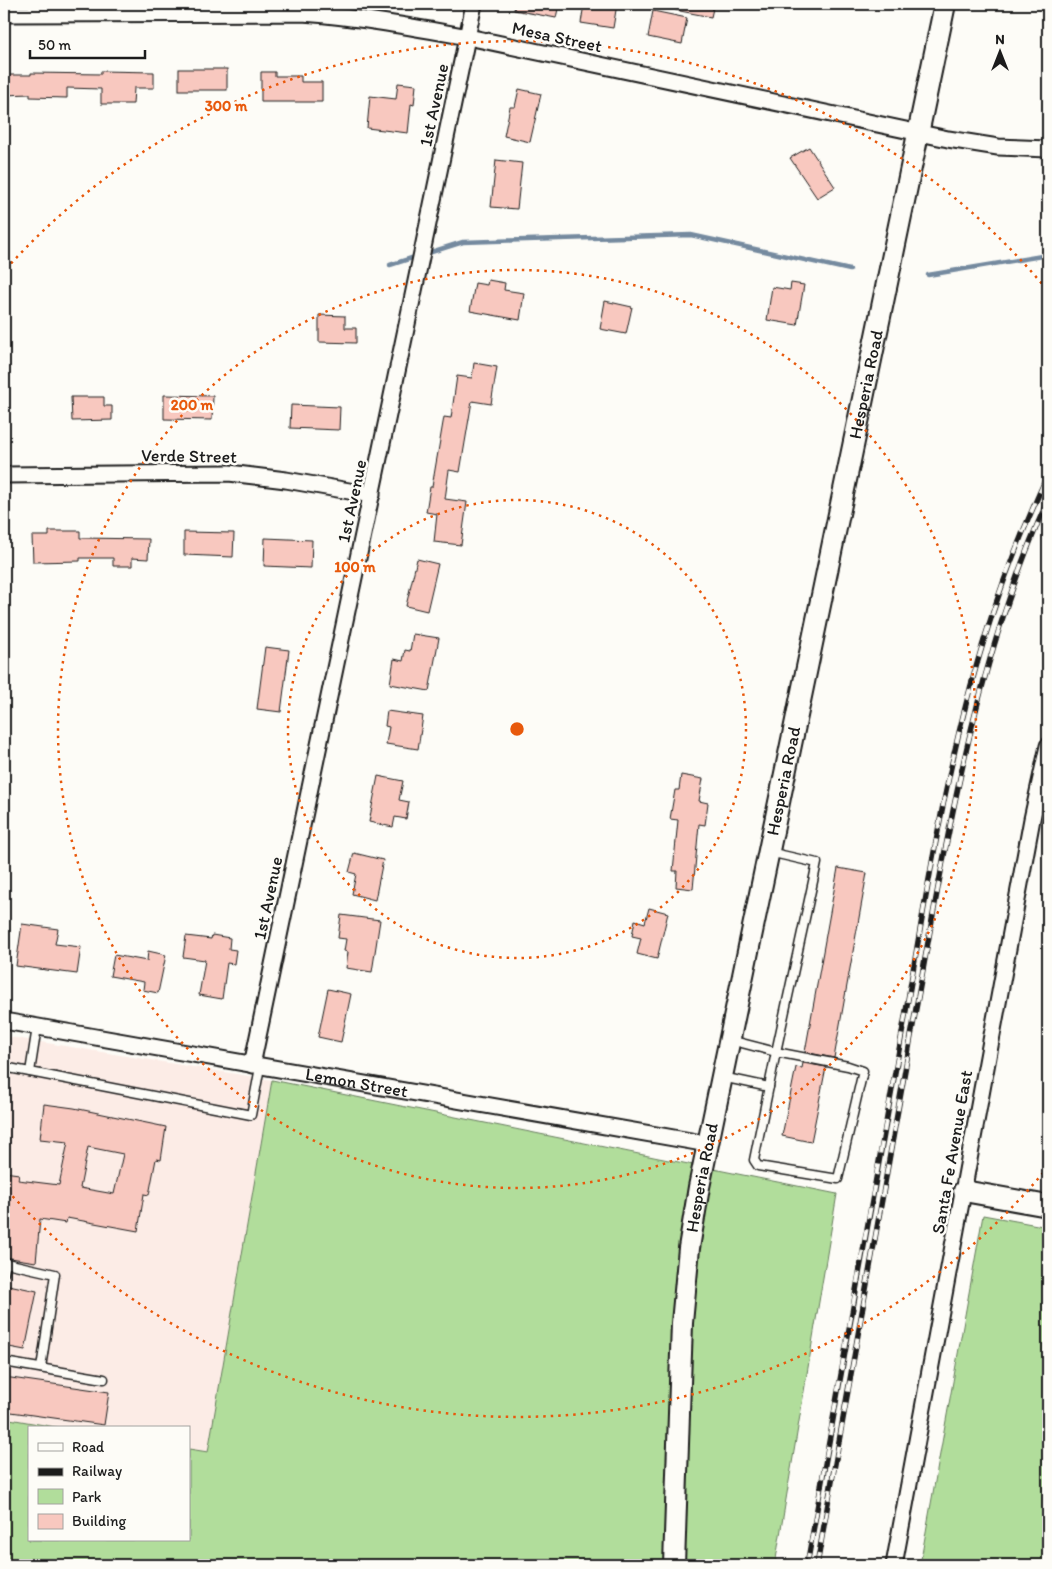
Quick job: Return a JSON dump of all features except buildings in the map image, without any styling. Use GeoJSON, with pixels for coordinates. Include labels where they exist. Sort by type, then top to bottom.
{"type":"FeatureCollection","features":[{"type":"Feature","properties":{"kind":"main road","name":"Hesperia Road"},"geometry":{"type":"LineString","coordinates":[[674,1565],[682,1323],[693,1221],[945,4]]}},
{"type":"Feature","properties":{"kind":"main road"},"geometry":{"type":"LineString","coordinates":[[964,1191],[1048,1206]]}},
{"type":"Feature","properties":{"kind":"street","name":"1st Avenue"},"geometry":{"type":"LineString","coordinates":[[256,1066],[474,4]]}},
{"type":"Feature","properties":{"kind":"street","name":"Mesa Street"},"geometry":{"type":"LineString","coordinates":[[4,14],[333,15],[468,37],[918,133],[998,147],[1048,149]]}},
{"type":"Feature","properties":{"kind":"street","name":"Verde Street"},"geometry":{"type":"LineString","coordinates":[[4,475],[229,474],[286,480],[372,495]]}},
{"type":"Feature","properties":{"kind":"street","name":"Santa Fe Avenue East"},"geometry":{"type":"LineString","coordinates":[[894,1565],[964,1191],[1045,777],[1048,746]]}},
{"type":"Feature","properties":{"kind":"street","name":"Lemon Street"},"geometry":{"type":"LineString","coordinates":[[4,1021],[708,1144]]}},
{"type":"Feature","properties":{"kind":"lane"},"geometry":{"type":"LineString","coordinates":[[730,1040],[776,1052],[848,1066],[863,1071],[838,1179],[758,1166],[754,1160],[776,1052],[817,863],[769,852]]}},
{"type":"Feature","properties":{"kind":"lane"},"geometry":{"type":"LineString","coordinates":[[30,1072],[37,1027]]}},
{"type":"Feature","properties":{"kind":"lane"},"geometry":{"type":"LineString","coordinates":[[4,1067],[251,1115],[256,1066]]}},
{"type":"Feature","properties":{"kind":"lane"},"geometry":{"type":"LineString","coordinates":[[722,1077],[769,1087]]}},
{"type":"Feature","properties":{"kind":"lane"},"geometry":{"type":"LineString","coordinates":[[4,1273],[5,1263],[55,1274],[41,1368]]}},
{"type":"Feature","properties":{"kind":"lane"},"geometry":{"type":"LineString","coordinates":[[4,1362],[104,1379]]}},
{"type":"Feature","properties":{"kind":"shaded area"},"geometry":{"type":"Polygon","coordinates":[[[4,1036],[272,1080],[208,1452],[190,1449],[190,1426],[50,1426],[4,1418],[4,1036]]]}},
{"type":"Feature","properties":{"kind":"green space"},"geometry":{"type":"Polygon","coordinates":[[[272,1080],[837,1194],[775,1565],[4,1565],[4,1418],[50,1426],[28,1426],[28,1542],[190,1542],[190,1449],[208,1452],[272,1080]]]}},
{"type":"Feature","properties":{"kind":"green space"},"geometry":{"type":"Polygon","coordinates":[[[983,1215],[1048,1227],[1048,1565],[920,1565],[983,1215]]]}},
{"type":"Feature","properties":{"kind":"waterway"},"geometry":{"type":"LineString","coordinates":[[425,254],[463,242],[691,235],[850,270]]}},
{"type":"Feature","properties":{"kind":"waterway"},"geometry":{"type":"LineString","coordinates":[[928,275],[1048,255]]}},
{"type":"Feature","properties":{"kind":"waterway"},"geometry":{"type":"LineString","coordinates":[[390,265],[418,256]]}},
{"type":"Feature","properties":{"kind":"railway"},"geometry":{"type":"LineString","coordinates":[[807,1565],[929,876],[948,780],[971,684],[992,616],[1014,554],[1048,474]]}},
{"type":"Feature","properties":{"kind":"railway"},"geometry":{"type":"LineString","coordinates":[[817,1565],[939,883],[966,752],[1001,624],[1022,562],[1048,500]]}}]}
